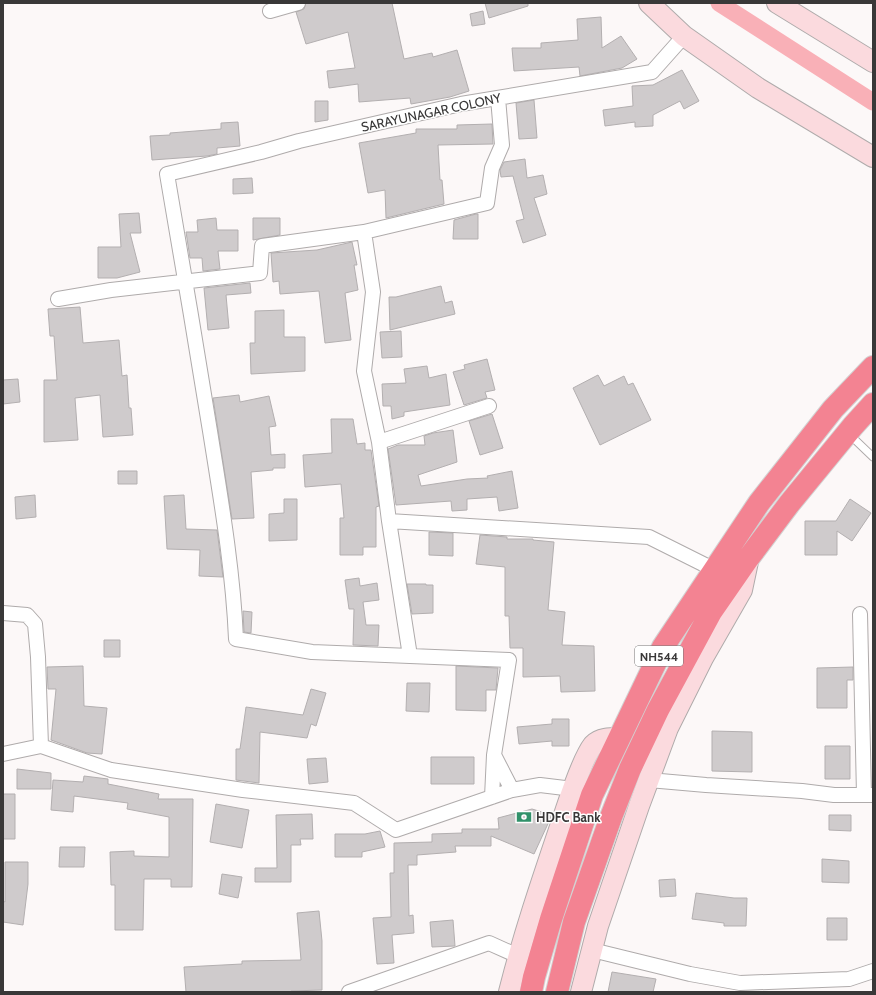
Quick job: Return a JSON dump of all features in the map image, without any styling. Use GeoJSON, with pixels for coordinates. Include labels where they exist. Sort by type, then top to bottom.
{"type":"FeatureCollection","features":[{"type":"Feature","properties":{"kind":"highway","name":"NH544"},"geometry":{"type":"LineString","coordinates":[[531,992],[545,941],[592,795],[664,647],[760,503],[833,409],[873,367]]}},
{"type":"Feature","properties":{"kind":"highway","name":"NH544"},"geometry":{"type":"LineString","coordinates":[[557,992],[580,903],[630,769],[658,710],[712,612],[749,557],[789,504],[847,433],[873,404]]}},
{"type":"Feature","properties":{"kind":"street"},"geometry":{"type":"LineString","coordinates":[[270,11],[298,3]]}},
{"type":"Feature","properties":{"kind":"street"},"geometry":{"type":"LineString","coordinates":[[649,3],[684,36],[758,88],[873,157]]}},
{"type":"Feature","properties":{"kind":"street"},"geometry":{"type":"LineString","coordinates":[[777,3],[873,62]]}},
{"type":"Feature","properties":{"kind":"street","name":"SARAYUNAGAR COLONY"},"geometry":{"type":"LineString","coordinates":[[186,282],[167,174],[261,152],[299,141],[462,104],[652,72],[684,36]]}},
{"type":"Feature","properties":{"kind":"street"},"geometry":{"type":"LineString","coordinates":[[58,299],[111,290],[260,273],[262,246],[364,232],[487,203],[492,168],[502,145],[498,98]]}},
{"type":"Feature","properties":{"kind":"street"},"geometry":{"type":"LineString","coordinates":[[364,232],[373,292],[364,371],[379,442],[389,520],[410,656]]}},
{"type":"Feature","properties":{"kind":"street"},"geometry":{"type":"LineString","coordinates":[[186,282],[226,532],[234,598],[236,639],[312,652],[509,660],[494,755],[492,797]]}},
{"type":"Feature","properties":{"kind":"street"},"geometry":{"type":"LineString","coordinates":[[379,442],[489,406]]}},
{"type":"Feature","properties":{"kind":"street"},"geometry":{"type":"LineString","coordinates":[[389,520],[649,537],[715,570]]}},
{"type":"Feature","properties":{"kind":"street"},"geometry":{"type":"LineString","coordinates":[[581,992],[600,919],[668,728],[703,658],[742,590],[749,557]]}},
{"type":"Feature","properties":{"kind":"street"},"geometry":{"type":"LineString","coordinates":[[3,613],[27,615],[35,624],[38,657],[40,746]]}},
{"type":"Feature","properties":{"kind":"street"},"geometry":{"type":"LineString","coordinates":[[649,780],[802,791],[834,795],[868,795],[860,614]]}},
{"type":"Feature","properties":{"kind":"street"},"geometry":{"type":"LineString","coordinates":[[509,992],[535,900],[573,789],[594,744],[606,738],[619,738]]}},
{"type":"Feature","properties":{"kind":"street"},"geometry":{"type":"LineString","coordinates":[[3,754],[40,746],[111,770],[243,790],[354,803],[396,830],[512,790],[540,785],[573,789]]}},
{"type":"Feature","properties":{"kind":"street"},"geometry":{"type":"LineString","coordinates":[[494,755],[512,790]]}},
{"type":"Feature","properties":{"kind":"street"},"geometry":{"type":"LineString","coordinates":[[349,992],[376,988],[489,943],[518,956]]}},
{"type":"Feature","properties":{"kind":"street"},"geometry":{"type":"LineString","coordinates":[[592,950],[690,974],[740,983],[849,979],[873,972]]}},
{"type":"Feature","properties":{"kind":"lane"},"geometry":{"type":"LineString","coordinates":[[847,433],[873,457]]}},
{"type":"Feature","properties":{"kind":"building"},"geometry":{"type":"Polygon","coordinates":[[[306,3],[392,3],[404,59],[432,53],[433,57],[457,50],[469,91],[450,97],[411,104],[410,98],[359,102],[358,84],[329,88],[327,71],[355,68],[348,32],[306,44],[296,12],[304,9],[306,3]]]}},
{"type":"Feature","properties":{"kind":"building"},"geometry":{"type":"Polygon","coordinates":[[[485,3],[528,3],[528,6],[489,18],[485,3]]]}},
{"type":"Feature","properties":{"kind":"building"},"geometry":{"type":"Polygon","coordinates":[[[483,11],[485,24],[472,26],[470,14],[483,11]]]}},
{"type":"Feature","properties":{"kind":"building"},"geometry":{"type":"Polygon","coordinates":[[[601,17],[602,48],[621,36],[637,59],[622,68],[580,76],[579,67],[514,71],[512,48],[541,48],[541,43],[578,40],[577,19],[601,17]]]}},
{"type":"Feature","properties":{"kind":"building"},"geometry":{"type":"Polygon","coordinates":[[[682,70],[699,101],[684,109],[680,101],[653,115],[653,126],[635,127],[635,122],[605,126],[603,110],[633,106],[632,86],[653,85],[682,70]]]}},
{"type":"Feature","properties":{"kind":"building"},"geometry":{"type":"Polygon","coordinates":[[[534,100],[537,138],[519,139],[516,103],[534,100]]]}},
{"type":"Feature","properties":{"kind":"building"},"geometry":{"type":"Polygon","coordinates":[[[315,101],[328,101],[328,120],[315,122],[315,101]]]}},
{"type":"Feature","properties":{"kind":"building"},"geometry":{"type":"Polygon","coordinates":[[[238,122],[240,146],[217,148],[217,154],[207,156],[152,160],[150,136],[221,129],[221,123],[238,122]]]}},
{"type":"Feature","properties":{"kind":"building"},"geometry":{"type":"Polygon","coordinates":[[[492,124],[493,144],[438,145],[440,180],[442,180],[444,204],[386,218],[385,190],[368,193],[359,143],[416,133],[416,129],[457,129],[457,125],[492,124]]]}},
{"type":"Feature","properties":{"kind":"building"},"geometry":{"type":"Polygon","coordinates":[[[525,159],[527,178],[543,175],[547,194],[534,198],[546,235],[523,243],[516,221],[524,219],[513,176],[501,177],[500,170],[504,162],[525,159]]]}},
{"type":"Feature","properties":{"kind":"building"},"geometry":{"type":"Polygon","coordinates":[[[252,178],[253,193],[233,194],[233,179],[252,178]]]}},
{"type":"Feature","properties":{"kind":"building"},"geometry":{"type":"Polygon","coordinates":[[[139,213],[141,233],[130,233],[140,272],[117,278],[98,278],[98,247],[121,247],[119,214],[139,213]]]}},
{"type":"Feature","properties":{"kind":"building"},"geometry":{"type":"Polygon","coordinates":[[[478,214],[478,239],[453,239],[454,220],[478,214]]]}},
{"type":"Feature","properties":{"kind":"building"},"geometry":{"type":"Polygon","coordinates":[[[216,218],[217,230],[238,230],[238,251],[218,251],[220,269],[203,271],[202,258],[190,258],[186,232],[198,232],[197,220],[216,218]]]}},
{"type":"Feature","properties":{"kind":"building"},"geometry":{"type":"Polygon","coordinates":[[[253,218],[280,218],[280,235],[253,240],[253,218]]]}},
{"type":"Feature","properties":{"kind":"building"},"geometry":{"type":"Polygon","coordinates":[[[352,242],[357,265],[354,265],[358,290],[345,293],[351,340],[325,343],[319,291],[280,294],[279,281],[273,282],[271,253],[317,250],[352,242]]]}},
{"type":"Feature","properties":{"kind":"building"},"geometry":{"type":"Polygon","coordinates":[[[250,283],[251,293],[226,295],[229,328],[208,330],[204,288],[250,283]]]}},
{"type":"Feature","properties":{"kind":"building"},"geometry":{"type":"Polygon","coordinates":[[[441,286],[445,303],[452,301],[455,314],[390,330],[389,297],[396,297],[441,286]]]}},
{"type":"Feature","properties":{"kind":"building"},"geometry":{"type":"Polygon","coordinates":[[[80,307],[83,343],[119,340],[122,376],[127,375],[129,408],[131,408],[133,435],[103,437],[100,395],[75,398],[78,440],[44,442],[44,380],[57,380],[54,336],[50,336],[48,309],[80,307]]]}},
{"type":"Feature","properties":{"kind":"building"},"geometry":{"type":"Polygon","coordinates":[[[284,310],[284,337],[305,337],[305,371],[251,374],[250,343],[255,343],[255,311],[284,310]]]}},
{"type":"Feature","properties":{"kind":"building"},"geometry":{"type":"Polygon","coordinates":[[[401,331],[402,357],[382,358],[380,332],[401,331]]]}},
{"type":"Feature","properties":{"kind":"building"},"geometry":{"type":"Polygon","coordinates":[[[487,359],[495,390],[485,392],[487,398],[464,405],[453,372],[465,369],[464,365],[487,359]]]}},
{"type":"Feature","properties":{"kind":"building"},"geometry":{"type":"Polygon","coordinates":[[[427,366],[429,378],[446,374],[450,405],[404,412],[404,416],[392,419],[391,406],[383,406],[382,384],[406,383],[404,369],[427,366]]]}},
{"type":"Feature","properties":{"kind":"building"},"geometry":{"type":"Polygon","coordinates":[[[598,375],[604,386],[624,376],[628,385],[633,383],[651,420],[600,445],[573,388],[598,375]]]}},
{"type":"Feature","properties":{"kind":"building"},"geometry":{"type":"Polygon","coordinates":[[[18,379],[20,402],[3,404],[3,380],[18,379]]]}},
{"type":"Feature","properties":{"kind":"building"},"geometry":{"type":"Polygon","coordinates":[[[239,395],[240,402],[269,396],[276,426],[269,427],[271,455],[285,454],[285,468],[273,468],[273,470],[251,472],[254,518],[232,519],[213,398],[239,395]]]}},
{"type":"Feature","properties":{"kind":"building"},"geometry":{"type":"Polygon","coordinates":[[[492,414],[503,448],[480,455],[469,421],[492,414]]]}},
{"type":"Feature","properties":{"kind":"building"},"geometry":{"type":"Polygon","coordinates":[[[331,419],[353,419],[357,444],[365,443],[365,450],[371,450],[379,506],[376,507],[376,547],[363,547],[363,555],[340,555],[340,518],[344,518],[341,484],[305,487],[303,455],[332,453],[331,419]]]}},
{"type":"Feature","properties":{"kind":"building"},"geometry":{"type":"Polygon","coordinates":[[[453,430],[457,462],[418,475],[421,486],[467,479],[488,478],[487,476],[512,471],[518,508],[499,511],[497,497],[467,499],[467,510],[452,511],[451,501],[396,505],[388,449],[398,445],[425,445],[424,436],[453,430]]]}},
{"type":"Feature","properties":{"kind":"building"},"geometry":{"type":"Polygon","coordinates":[[[118,471],[137,471],[137,484],[118,484],[118,471]]]}},
{"type":"Feature","properties":{"kind":"building"},"geometry":{"type":"Polygon","coordinates":[[[35,495],[36,517],[16,519],[15,497],[35,495]]]}},
{"type":"Feature","properties":{"kind":"building"},"geometry":{"type":"Polygon","coordinates":[[[184,495],[186,529],[217,530],[223,577],[199,576],[200,550],[167,549],[164,496],[184,495]]]}},
{"type":"Feature","properties":{"kind":"building"},"geometry":{"type":"Polygon","coordinates":[[[284,499],[297,499],[297,540],[269,541],[269,514],[284,513],[284,499]]]}},
{"type":"Feature","properties":{"kind":"building"},"geometry":{"type":"Polygon","coordinates":[[[850,499],[871,513],[852,541],[837,531],[837,555],[805,555],[805,521],[836,521],[850,499]]]}},
{"type":"Feature","properties":{"kind":"building"},"geometry":{"type":"Polygon","coordinates":[[[429,532],[453,533],[453,556],[429,555],[429,532]]]}},
{"type":"Feature","properties":{"kind":"building"},"geometry":{"type":"Polygon","coordinates":[[[480,535],[507,537],[507,539],[533,539],[554,542],[548,610],[565,612],[562,645],[594,646],[595,691],[561,692],[560,676],[523,677],[523,648],[510,648],[509,616],[505,616],[505,567],[476,564],[480,535]]]}},
{"type":"Feature","properties":{"kind":"building"},"geometry":{"type":"Polygon","coordinates":[[[359,578],[360,586],[377,583],[379,600],[363,602],[366,625],[379,625],[378,646],[353,645],[354,609],[349,609],[345,580],[359,578]]]}},
{"type":"Feature","properties":{"kind":"building"},"geometry":{"type":"Polygon","coordinates":[[[407,584],[433,585],[433,613],[412,614],[407,584]]]}},
{"type":"Feature","properties":{"kind":"building"},"geometry":{"type":"Polygon","coordinates":[[[243,611],[252,612],[251,633],[244,632],[243,611]]]}},
{"type":"Feature","properties":{"kind":"building"},"geometry":{"type":"Polygon","coordinates":[[[104,640],[120,640],[120,657],[104,657],[104,640]]]}},
{"type":"Feature","properties":{"kind":"building"},"geometry":{"type":"Polygon","coordinates":[[[83,666],[84,706],[107,708],[102,754],[87,753],[51,740],[56,689],[48,689],[47,667],[83,666]]]}},
{"type":"Feature","properties":{"kind":"building"},"geometry":{"type":"Polygon","coordinates":[[[456,666],[498,668],[496,690],[486,690],[486,711],[456,710],[456,666]]]}},
{"type":"Feature","properties":{"kind":"building"},"geometry":{"type":"Polygon","coordinates":[[[853,667],[853,680],[847,680],[847,708],[817,708],[817,668],[853,667]]]}},
{"type":"Feature","properties":{"kind":"building"},"geometry":{"type":"Polygon","coordinates":[[[407,683],[430,683],[429,712],[406,711],[407,683]]]}},
{"type":"Feature","properties":{"kind":"building"},"geometry":{"type":"Polygon","coordinates":[[[311,689],[326,693],[316,726],[311,724],[307,738],[260,732],[259,783],[236,780],[236,749],[240,749],[246,707],[303,715],[311,689]]]}},
{"type":"Feature","properties":{"kind":"building"},"geometry":{"type":"Polygon","coordinates":[[[552,719],[569,719],[569,746],[552,746],[552,741],[519,744],[517,727],[552,724],[552,719]]]}},
{"type":"Feature","properties":{"kind":"building"},"geometry":{"type":"Polygon","coordinates":[[[712,731],[752,732],[752,772],[712,771],[712,731]]]}},
{"type":"Feature","properties":{"kind":"building"},"geometry":{"type":"Polygon","coordinates":[[[825,746],[850,746],[850,779],[825,779],[825,746]]]}},
{"type":"Feature","properties":{"kind":"building"},"geometry":{"type":"Polygon","coordinates":[[[431,757],[474,757],[474,784],[431,784],[431,757]]]}},
{"type":"Feature","properties":{"kind":"building"},"geometry":{"type":"Polygon","coordinates":[[[326,758],[328,782],[309,784],[307,759],[326,758]]]}},
{"type":"Feature","properties":{"kind":"building"},"geometry":{"type":"Polygon","coordinates":[[[17,769],[51,773],[51,789],[17,789],[17,769]]]}},
{"type":"Feature","properties":{"kind":"building"},"geometry":{"type":"Polygon","coordinates":[[[84,776],[108,779],[108,784],[159,794],[158,799],[193,799],[192,887],[171,887],[171,879],[144,879],[143,930],[115,930],[115,885],[111,885],[110,852],[134,851],[134,856],[169,857],[169,817],[127,809],[128,803],[74,796],[73,812],[51,810],[53,780],[83,782],[84,776]]]}},
{"type":"Feature","properties":{"kind":"building"},"geometry":{"type":"Polygon","coordinates":[[[3,794],[15,794],[15,839],[3,839],[3,794]]]}},
{"type":"Feature","properties":{"kind":"building"},"geometry":{"type":"Polygon","coordinates":[[[216,804],[249,810],[242,848],[210,842],[216,804]]]}},
{"type":"Feature","properties":{"kind":"building"},"geometry":{"type":"Polygon","coordinates":[[[532,809],[552,815],[534,854],[491,836],[491,846],[455,846],[456,852],[417,855],[417,865],[408,865],[409,916],[413,915],[414,933],[392,935],[394,963],[377,964],[373,918],[391,917],[390,873],[394,873],[394,843],[432,842],[432,834],[462,833],[462,829],[499,829],[498,818],[532,809]]]}},
{"type":"Feature","properties":{"kind":"building"},"geometry":{"type":"Polygon","coordinates":[[[312,814],[313,839],[300,839],[301,845],[291,845],[291,882],[255,882],[255,868],[277,868],[276,815],[312,814]]]}},
{"type":"Feature","properties":{"kind":"building"},"geometry":{"type":"Polygon","coordinates":[[[829,815],[851,815],[851,831],[829,830],[829,815]]]}},
{"type":"Feature","properties":{"kind":"building"},"geometry":{"type":"Polygon","coordinates":[[[380,831],[385,847],[362,852],[362,857],[335,857],[335,834],[365,834],[380,831]]]}},
{"type":"Feature","properties":{"kind":"building"},"geometry":{"type":"Polygon","coordinates":[[[60,847],[85,847],[84,867],[59,867],[60,847]]]}},
{"type":"Feature","properties":{"kind":"building"},"geometry":{"type":"Polygon","coordinates":[[[822,859],[849,861],[849,883],[822,882],[822,859]]]}},
{"type":"Feature","properties":{"kind":"building"},"geometry":{"type":"Polygon","coordinates":[[[5,862],[28,862],[28,884],[23,925],[3,922],[3,901],[5,902],[5,862]]]}},
{"type":"Feature","properties":{"kind":"building"},"geometry":{"type":"Polygon","coordinates":[[[222,874],[242,877],[238,898],[219,894],[222,874]]]}},
{"type":"Feature","properties":{"kind":"building"},"geometry":{"type":"Polygon","coordinates":[[[675,879],[676,896],[660,897],[659,880],[675,879]]]}},
{"type":"Feature","properties":{"kind":"building"},"geometry":{"type":"Polygon","coordinates":[[[696,893],[734,898],[747,898],[746,926],[724,926],[724,923],[692,919],[696,893]]]}},
{"type":"Feature","properties":{"kind":"building"},"geometry":{"type":"Polygon","coordinates":[[[319,911],[322,941],[322,990],[291,992],[186,992],[184,967],[242,964],[242,961],[301,960],[297,913],[319,911]]]}},
{"type":"Feature","properties":{"kind":"building"},"geometry":{"type":"Polygon","coordinates":[[[827,918],[847,918],[847,940],[827,940],[827,918]]]}},
{"type":"Feature","properties":{"kind":"building"},"geometry":{"type":"Polygon","coordinates":[[[453,920],[455,946],[432,947],[430,922],[453,920]]]}},
{"type":"Feature","properties":{"kind":"building"},"geometry":{"type":"Polygon","coordinates":[[[612,972],[656,979],[653,992],[608,992],[612,972]]]}},
{"type":"Feature","properties":{"kind":"waterway"},"geometry":{"type":"LineString","coordinates":[[719,3],[873,102]]}},
{"type":"Feature","properties":{"kind":"place","name":"HDFC Bank"},"geometry":{"type":"Point","coordinates":[524,817]}}]}
